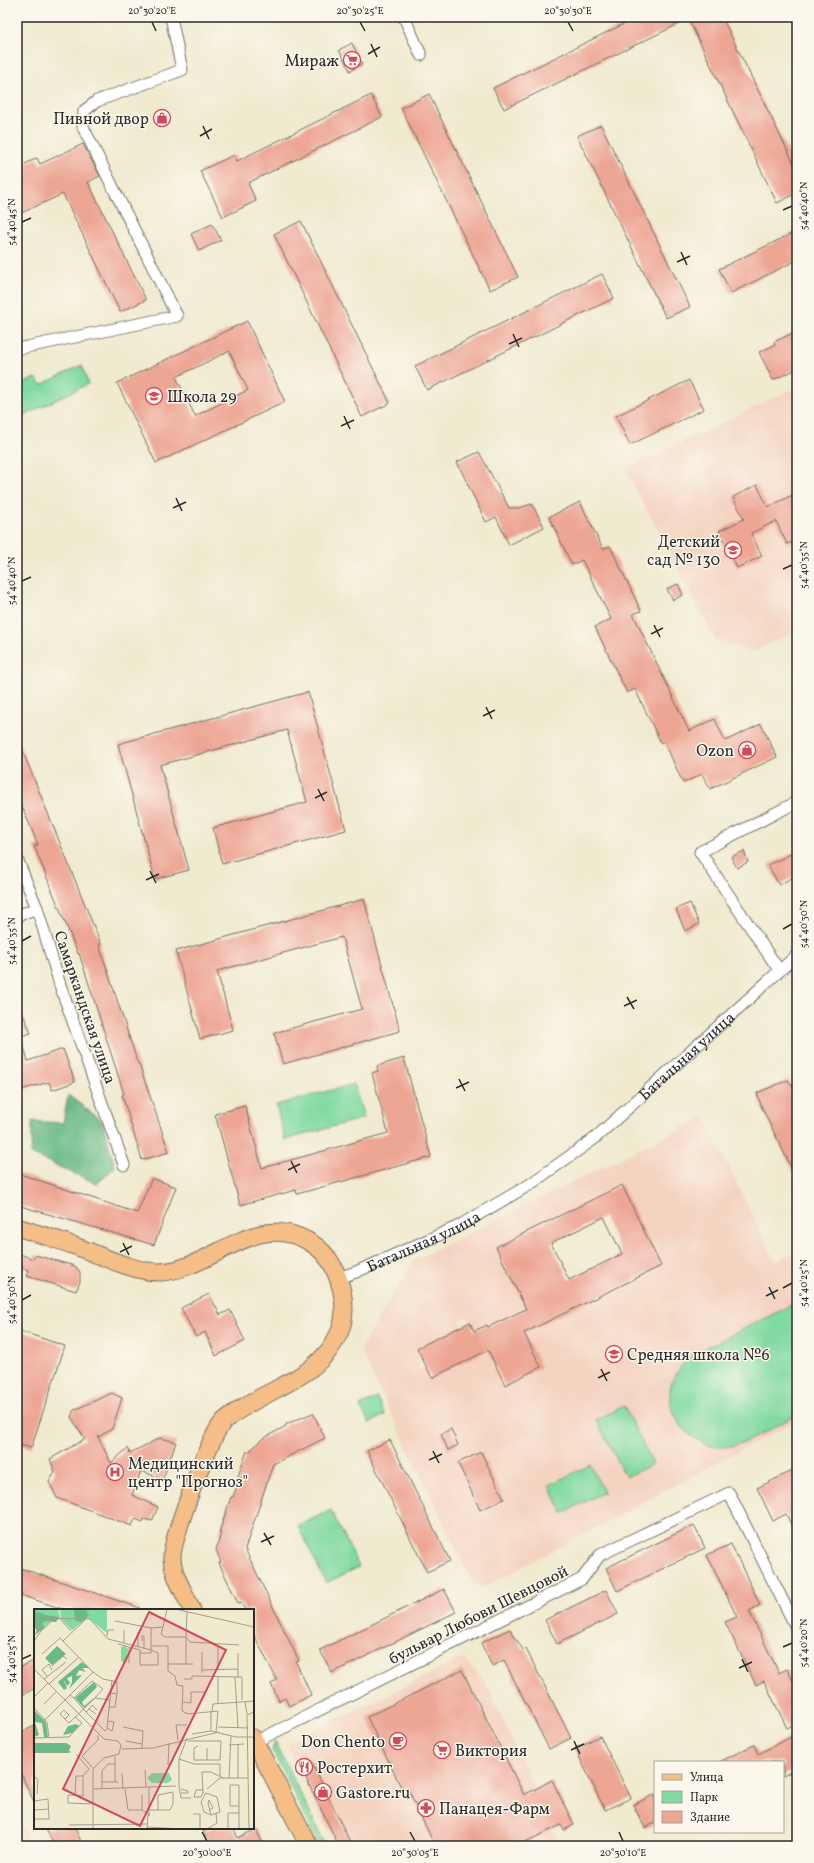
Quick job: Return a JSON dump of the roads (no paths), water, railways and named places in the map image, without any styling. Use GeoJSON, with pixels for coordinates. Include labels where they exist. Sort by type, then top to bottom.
{"type":"FeatureCollection","features":[{"type":"Feature","properties":{"kind":"main road"},"geometry":{"type":"LineString","coordinates":[[17,1227],[71,1244],[119,1263],[158,1272],[183,1268],[250,1236],[271,1232],[293,1233],[317,1246],[330,1260],[338,1278],[345,1312],[343,1322],[332,1348],[324,1359],[312,1369],[246,1404],[223,1422],[218,1428],[207,1450],[175,1538],[172,1556],[174,1571],[192,1609]]}},
{"type":"Feature","properties":{"kind":"main road"},"geometry":{"type":"LineString","coordinates":[[254,1740],[309,1846]]}},
{"type":"Feature","properties":{"kind":"street"},"geometry":{"type":"LineString","coordinates":[[17,349],[177,316],[83,127],[84,111],[97,102],[182,70],[171,17]]}},
{"type":"Feature","properties":{"kind":"street"},"geometry":{"type":"LineString","coordinates":[[404,17],[421,55]]}},
{"type":"Feature","properties":{"kind":"street"},"geometry":{"type":"LineString","coordinates":[[779,970],[700,852],[795,803]]}},
{"type":"Feature","properties":{"kind":"street","name":"Самаркандская улица"},"geometry":{"type":"LineString","coordinates":[[17,859],[37,908],[60,985],[124,1165]]}},
{"type":"Feature","properties":{"kind":"street"},"geometry":{"type":"LineString","coordinates":[[17,916],[37,908]]}},
{"type":"Feature","properties":{"kind":"street","name":"Батальная улица"},"geometry":{"type":"LineString","coordinates":[[338,1278],[356,1272],[457,1227],[529,1186],[594,1140],[797,955]]}},
{"type":"Feature","properties":{"kind":"street","name":"бульвар Любови Шевцовой"},"geometry":{"type":"LineString","coordinates":[[254,1740],[582,1579],[600,1555],[729,1492],[797,1629]]}},
{"type":"Feature","properties":{"kind":"place","name":"Мираж"},"geometry":{"type":"Point","coordinates":[352,60]}},
{"type":"Feature","properties":{"kind":"place","name":"Пивной двор"},"geometry":{"type":"Point","coordinates":[162,118]}},
{"type":"Feature","properties":{"kind":"place","name":"Школа 29"},"geometry":{"type":"Point","coordinates":[154,396]}},
{"type":"Feature","properties":{"kind":"place","name":"Детский сад № 130"},"geometry":{"type":"Point","coordinates":[733,550]}},
{"type":"Feature","properties":{"kind":"place","name":"Ozon"},"geometry":{"type":"Point","coordinates":[747,750]}},
{"type":"Feature","properties":{"kind":"place","name":"Средняя школа №6"},"geometry":{"type":"Point","coordinates":[614,1354]}},
{"type":"Feature","properties":{"kind":"place","name":"Медицинский центр \"Прогноз\""},"geometry":{"type":"Point","coordinates":[115,1472]}},
{"type":"Feature","properties":{"kind":"place","name":"Don Chento"},"geometry":{"type":"Point","coordinates":[398,1741]}},
{"type":"Feature","properties":{"kind":"place","name":"Виктория"},"geometry":{"type":"Point","coordinates":[442,1750]}},
{"type":"Feature","properties":{"kind":"place","name":"Ростерхит"},"geometry":{"type":"Point","coordinates":[304,1767]}},
{"type":"Feature","properties":{"kind":"place","name":"Gastore.ru"},"geometry":{"type":"Point","coordinates":[323,1792]}},
{"type":"Feature","properties":{"kind":"place","name":"Панацея-Фарм"},"geometry":{"type":"Point","coordinates":[426,1808]}}]}
